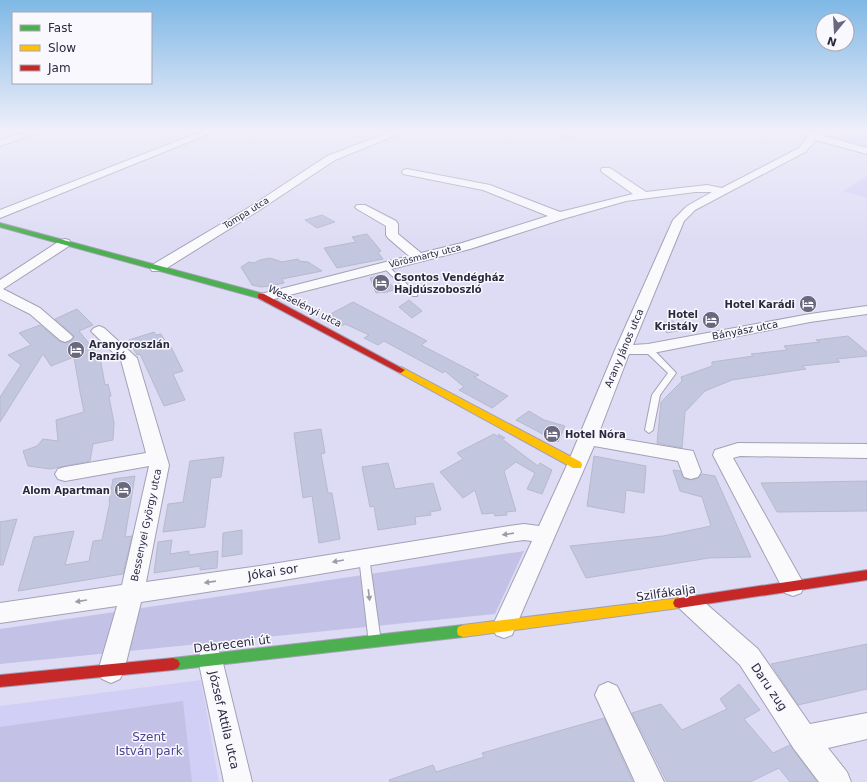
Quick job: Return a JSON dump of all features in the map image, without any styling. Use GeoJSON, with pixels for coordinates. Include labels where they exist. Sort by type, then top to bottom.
{"type":"FeatureCollection","features":[{"type":"Feature","properties":{"kind":"street"},"geometry":{"type":"LineString","coordinates":[[0,214],[119,167]]}},
{"type":"Feature","properties":{"kind":"street","name":"Tompa utca"},"geometry":{"type":"LineString","coordinates":[[157,268],[257,207],[317,167]]}},
{"type":"Feature","properties":{"kind":"street","name":"Arany János utca"},"geometry":{"type":"LineString","coordinates":[[504,627],[577,464],[623,350],[679,220],[691,208],[768,167]]}},
{"type":"Feature","properties":{"kind":"street"},"geometry":{"type":"LineString","coordinates":[[606,170],[644,196]]}},
{"type":"Feature","properties":{"kind":"street"},"geometry":{"type":"LineString","coordinates":[[407,172],[486,187],[559,216]]}},
{"type":"Feature","properties":{"kind":"street","name":"Vörösmarty utca"},"geometry":{"type":"LineString","coordinates":[[266,297],[466,246],[559,216],[625,198],[707,188],[722,191]]}},
{"type":"Feature","properties":{"kind":"street"},"geometry":{"type":"LineString","coordinates":[[361,207],[392,224],[392,235],[419,258]]}},
{"type":"Feature","properties":{"kind":"street","name":"Wesselényi utca"},"geometry":{"type":"LineString","coordinates":[[0,225],[266,297],[577,464]]}},
{"type":"Feature","properties":{"kind":"street"},"geometry":{"type":"LineString","coordinates":[[0,286],[65,243]]}},
{"type":"Feature","properties":{"kind":"street"},"geometry":{"type":"LineString","coordinates":[[0,292],[35,311],[65,337]]}},
{"type":"Feature","properties":{"kind":"street","name":"Bányász utca"},"geometry":{"type":"LineString","coordinates":[[623,350],[648,349],[810,318],[867,310]]}},
{"type":"Feature","properties":{"kind":"street","name":"Bessenyei György utca"},"geometry":{"type":"LineString","coordinates":[[99,331],[129,358],[158,465],[132,593],[111,670]]}},
{"type":"Feature","properties":{"kind":"street"},"geometry":{"type":"LineString","coordinates":[[587,439],[686,456],[691,472]]}},
{"type":"Feature","properties":{"kind":"street"},"geometry":{"type":"LineString","coordinates":[[793,586],[722,455],[738,449],[867,451]]}},
{"type":"Feature","properties":{"kind":"street"},"geometry":{"type":"LineString","coordinates":[[65,474],[157,458]]}},
{"type":"Feature","properties":{"kind":"street","name":"Jókai sor"},"geometry":{"type":"LineString","coordinates":[[0,613],[266,574],[524,532],[546,535]]}},
{"type":"Feature","properties":{"kind":"street","name":"Szilfákalja"},"geometry":{"type":"LineString","coordinates":[[468,632],[688,602],[867,575]]}},
{"type":"Feature","properties":{"kind":"street","name":"Daru zug"},"geometry":{"type":"LineString","coordinates":[[688,602],[749,657],[804,739],[837,782]]}},
{"type":"Feature","properties":{"kind":"street","name":"Debreceni út"},"geometry":{"type":"LineString","coordinates":[[0,681],[374,640],[468,632]]}},
{"type":"Feature","properties":{"kind":"street","name":"József Attila utca"},"geometry":{"type":"LineString","coordinates":[[210,659],[238,782]]}},
{"type":"Feature","properties":{"kind":"street"},"geometry":{"type":"LineString","coordinates":[[608,696],[650,782]]}},
{"type":"Feature","properties":{"kind":"street"},"geometry":{"type":"LineString","coordinates":[[804,739],[867,726]]}},
{"type":"Feature","properties":{"kind":"lane"},"geometry":{"type":"LineString","coordinates":[[385,266],[415,296]]}},
{"type":"Feature","properties":{"kind":"lane"},"geometry":{"type":"LineString","coordinates":[[648,349],[672,373],[656,395],[649,430]]}},
{"type":"Feature","properties":{"kind":"lane"},"geometry":{"type":"LineString","coordinates":[[364,557],[374,640]]}},
{"type":"Feature","properties":{"kind":"shaded area"},"geometry":{"type":"Polygon","coordinates":[[[867,176],[867,198],[843,191],[867,176]]]}},
{"type":"Feature","properties":{"kind":"shaded area","name":"Szent István park"},"geometry":{"type":"Polygon","coordinates":[[[201,680],[219,782],[0,782],[0,706],[201,680]]]}},
{"type":"Feature","properties":{"kind":"green space"},"geometry":{"type":"Polygon","coordinates":[[[524,551],[495,614],[0,664],[0,629],[524,551]]]}},
{"type":"Feature","properties":{"kind":"green space","name":"Szent István park"},"geometry":{"type":"Polygon","coordinates":[[[183,701],[192,782],[0,782],[0,727],[183,701]]]}},
{"type":"Feature","properties":{"kind":"building"},"geometry":{"type":"Polygon","coordinates":[[[322,215],[335,222],[317,228],[305,220],[322,215]]]}},
{"type":"Feature","properties":{"kind":"building"},"geometry":{"type":"Polygon","coordinates":[[[367,234],[381,251],[378,252],[383,259],[337,268],[324,248],[356,242],[352,237],[367,234]]]}},
{"type":"Feature","properties":{"kind":"building"},"geometry":{"type":"Polygon","coordinates":[[[270,258],[282,262],[298,259],[299,261],[308,262],[322,271],[282,279],[284,283],[270,286],[261,287],[252,285],[241,267],[249,262],[254,263],[270,258]]]}},
{"type":"Feature","properties":{"kind":"building"},"geometry":{"type":"Polygon","coordinates":[[[380,275],[396,289],[384,293],[376,293],[370,278],[380,275]]]}},
{"type":"Feature","properties":{"kind":"building"},"geometry":{"type":"Polygon","coordinates":[[[409,300],[422,311],[412,318],[399,307],[409,300]]]}},
{"type":"Feature","properties":{"kind":"building"},"geometry":{"type":"Polygon","coordinates":[[[353,302],[427,341],[421,345],[479,375],[474,377],[508,396],[492,408],[459,390],[464,387],[445,371],[443,373],[384,341],[378,345],[364,338],[369,335],[345,324],[341,326],[325,317],[353,302]]]}},
{"type":"Feature","properties":{"kind":"building"},"geometry":{"type":"Polygon","coordinates":[[[77,309],[93,325],[79,331],[100,357],[105,385],[108,384],[111,396],[109,397],[114,423],[113,440],[93,444],[90,461],[50,469],[28,466],[23,451],[37,446],[43,439],[58,441],[56,420],[84,412],[74,357],[51,366],[43,354],[0,422],[0,397],[21,365],[8,355],[31,345],[19,333],[40,325],[59,341],[66,343],[71,341],[74,336],[55,319],[77,309]]]}},
{"type":"Feature","properties":{"kind":"building"},"geometry":{"type":"Polygon","coordinates":[[[673,321],[682,330],[667,333],[657,323],[673,321]]]}},
{"type":"Feature","properties":{"kind":"building"},"geometry":{"type":"Polygon","coordinates":[[[154,332],[156,335],[161,334],[169,347],[171,347],[183,371],[173,374],[185,400],[164,406],[140,354],[137,355],[129,340],[154,332]]]}},
{"type":"Feature","properties":{"kind":"building"},"geometry":{"type":"Polygon","coordinates":[[[848,336],[867,352],[867,356],[837,359],[840,362],[802,366],[806,369],[732,380],[705,391],[685,412],[682,448],[657,443],[661,402],[682,381],[681,377],[712,366],[712,362],[753,356],[751,354],[787,350],[784,346],[820,342],[816,340],[848,336]]]}},
{"type":"Feature","properties":{"kind":"building"},"geometry":{"type":"Polygon","coordinates":[[[529,411],[544,420],[565,426],[558,442],[516,420],[529,411]]]}},
{"type":"Feature","properties":{"kind":"building"},"geometry":{"type":"Polygon","coordinates":[[[321,429],[325,453],[321,454],[328,493],[332,493],[340,539],[319,543],[312,496],[303,498],[294,433],[321,429]]]}},
{"type":"Feature","properties":{"kind":"building"},"geometry":{"type":"Polygon","coordinates":[[[494,434],[500,438],[498,434],[505,438],[502,439],[538,466],[540,463],[552,470],[542,494],[527,489],[535,473],[516,462],[504,471],[516,511],[506,512],[507,515],[495,516],[494,513],[482,514],[475,490],[463,498],[440,472],[463,459],[457,453],[494,434]]]}},
{"type":"Feature","properties":{"kind":"building"},"geometry":{"type":"Polygon","coordinates":[[[594,456],[646,466],[644,493],[626,490],[624,513],[587,506],[594,456]]]}},
{"type":"Feature","properties":{"kind":"building"},"geometry":{"type":"Polygon","coordinates":[[[224,457],[221,477],[211,478],[205,527],[163,532],[168,504],[183,502],[190,461],[224,457]]]}},
{"type":"Feature","properties":{"kind":"building"},"geometry":{"type":"Polygon","coordinates":[[[388,463],[395,489],[433,483],[441,510],[430,512],[431,515],[415,517],[416,524],[378,530],[374,506],[370,507],[362,467],[388,463]]]}},
{"type":"Feature","properties":{"kind":"building"},"geometry":{"type":"Polygon","coordinates":[[[673,470],[680,471],[683,478],[691,480],[698,478],[702,474],[715,476],[751,557],[709,558],[586,578],[570,546],[663,536],[711,526],[702,497],[680,491],[673,470]]]}},
{"type":"Feature","properties":{"kind":"building"},"geometry":{"type":"Polygon","coordinates":[[[135,476],[125,537],[132,536],[123,574],[18,591],[34,537],[74,531],[65,565],[89,561],[93,541],[102,540],[113,479],[135,476]]]}},
{"type":"Feature","properties":{"kind":"building"},"geometry":{"type":"Polygon","coordinates":[[[867,481],[867,511],[777,512],[761,483],[867,481]]]}},
{"type":"Feature","properties":{"kind":"building"},"geometry":{"type":"Polygon","coordinates":[[[17,519],[3,565],[0,565],[0,522],[17,519]]]}},
{"type":"Feature","properties":{"kind":"building"},"geometry":{"type":"Polygon","coordinates":[[[242,530],[242,554],[222,557],[223,533],[242,530]]]}},
{"type":"Feature","properties":{"kind":"building"},"geometry":{"type":"Polygon","coordinates":[[[172,540],[170,554],[189,551],[189,555],[218,551],[217,568],[200,570],[200,566],[154,573],[158,542],[172,540]]]}},
{"type":"Feature","properties":{"kind":"building"},"geometry":{"type":"Polygon","coordinates":[[[867,644],[867,689],[798,705],[771,664],[867,644]]]}},
{"type":"Feature","properties":{"kind":"building"},"geometry":{"type":"Polygon","coordinates":[[[739,684],[760,710],[744,719],[773,753],[790,745],[817,782],[790,782],[779,768],[750,782],[667,782],[632,713],[661,704],[682,730],[727,709],[720,699],[739,684]]]}},
{"type":"Feature","properties":{"kind":"building"},"geometry":{"type":"Polygon","coordinates":[[[604,718],[633,782],[390,782],[389,780],[433,765],[436,772],[484,757],[482,753],[604,718]]]}},
{"type":"Feature","properties":{"kind":"traffic: fast"},"geometry":{"type":"LineString","coordinates":[[0,225],[261,296]]}},
{"type":"Feature","properties":{"kind":"traffic: fast"},"geometry":{"type":"LineString","coordinates":[[173,664],[463,631]]}},
{"type":"Feature","properties":{"kind":"traffic: slow"},"geometry":{"type":"LineString","coordinates":[[401,370],[577,465]]}},
{"type":"Feature","properties":{"kind":"traffic: slow"},"geometry":{"type":"LineString","coordinates":[[463,631],[679,603]]}},
{"type":"Feature","properties":{"kind":"traffic: jam"},"geometry":{"type":"LineString","coordinates":[[261,296],[401,370]]}},
{"type":"Feature","properties":{"kind":"traffic: jam"},"geometry":{"type":"LineString","coordinates":[[679,603],[867,575]]}},
{"type":"Feature","properties":{"kind":"traffic: jam"},"geometry":{"type":"LineString","coordinates":[[0,681],[173,664]]}},
{"type":"Feature","properties":{"kind":"place","name":"Csontos Vendégház Hajdúszoboszló"},"geometry":{"type":"Point","coordinates":[381,283]}},
{"type":"Feature","properties":{"kind":"place","name":"Hotel Karádi"},"geometry":{"type":"Point","coordinates":[808,304]}},
{"type":"Feature","properties":{"kind":"place","name":"Hotel Kristály"},"geometry":{"type":"Point","coordinates":[711,320]}},
{"type":"Feature","properties":{"kind":"place","name":"Aranyoroszlán Panzió"},"geometry":{"type":"Point","coordinates":[76,350]}},
{"type":"Feature","properties":{"kind":"place","name":"Hotel Nóra"},"geometry":{"type":"Point","coordinates":[552,434]}},
{"type":"Feature","properties":{"kind":"place","name":"Alom Apartman"},"geometry":{"type":"Point","coordinates":[123,490]}}]}
